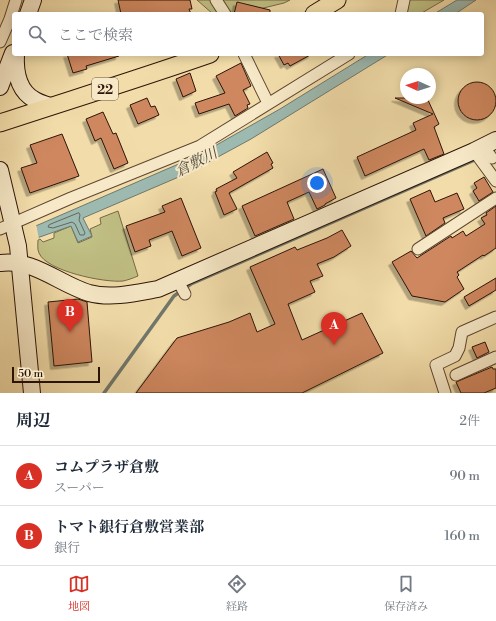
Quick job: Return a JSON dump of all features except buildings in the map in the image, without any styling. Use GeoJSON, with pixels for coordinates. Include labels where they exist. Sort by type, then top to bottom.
{"type":"FeatureCollection","features":[{"type":"Feature","properties":{"kind":"main road"},"geometry":{"type":"LineString","coordinates":[[317,12],[337,0]]}},
{"type":"Feature","properties":{"kind":"main road","name":"22"},"geometry":{"type":"LineString","coordinates":[[0,123],[145,77],[204,56]]}},
{"type":"Feature","properties":{"kind":"street"},"geometry":{"type":"LineString","coordinates":[[0,42],[16,0]]}},
{"type":"Feature","properties":{"kind":"street"},"geometry":{"type":"LineString","coordinates":[[29,12],[33,0]]}},
{"type":"Feature","properties":{"kind":"street"},"geometry":{"type":"LineString","coordinates":[[216,0],[224,12]]}},
{"type":"Feature","properties":{"kind":"street"},"geometry":{"type":"LineString","coordinates":[[401,12],[404,0]]}},
{"type":"Feature","properties":{"kind":"street"},"geometry":{"type":"LineString","coordinates":[[1,82],[12,56]]}},
{"type":"Feature","properties":{"kind":"street"},"geometry":{"type":"LineString","coordinates":[[16,56],[16,76],[22,86],[35,100],[50,106]]}},
{"type":"Feature","properties":{"kind":"street"},"geometry":{"type":"LineString","coordinates":[[245,56],[268,103]]}},
{"type":"Feature","properties":{"kind":"street"},"geometry":{"type":"LineString","coordinates":[[10,227],[72,198],[200,146],[346,56]]}},
{"type":"Feature","properties":{"kind":"street"},"geometry":{"type":"LineString","coordinates":[[0,263],[20,264],[46,272],[77,289],[99,295],[120,295],[158,289],[182,288],[485,152],[496,182]]}},
{"type":"Feature","properties":{"kind":"street"},"geometry":{"type":"LineString","coordinates":[[0,170],[10,227],[18,246],[32,393]]}},
{"type":"Feature","properties":{"kind":"street"},"geometry":{"type":"LineString","coordinates":[[418,249],[496,198]]}},
{"type":"Feature","properties":{"kind":"street"},"geometry":{"type":"LineString","coordinates":[[445,393],[436,364],[455,356],[460,348],[462,332],[496,317]]}},
{"type":"Feature","properties":{"kind":"street"},"geometry":{"type":"LineString","coordinates":[[456,376],[496,357]]}},
{"type":"Feature","properties":{"kind":"shaded area"},"geometry":{"type":"Polygon","coordinates":[[[197,0],[290,0],[284,3],[247,12],[211,12],[197,0]]]}},
{"type":"Feature","properties":{"kind":"shaded area"},"geometry":{"type":"Polygon","coordinates":[[[407,0],[444,0],[423,12],[404,12],[407,0]]]}},
{"type":"Feature","properties":{"kind":"shaded area"},"geometry":{"type":"Polygon","coordinates":[[[118,211],[138,276],[123,281],[90,278],[53,265],[44,259],[39,253],[38,240],[40,239],[43,242],[54,238],[54,233],[71,226],[78,243],[92,237],[90,229],[101,224],[100,218],[118,211]]]}},
{"type":"Feature","properties":{"kind":"water"},"geometry":{"type":"Polygon","coordinates":[[[457,0],[476,0],[458,12],[437,12],[457,0]]]}},
{"type":"Feature","properties":{"kind":"water","name":"倉敷川"},"geometry":{"type":"Polygon","coordinates":[[[366,56],[386,56],[251,139],[205,164],[188,173],[83,218],[92,236],[78,242],[71,226],[0,251],[0,237],[38,225],[197,156],[280,109],[366,56]]]}},
{"type":"Feature","properties":{"kind":"pier"},"geometry":{"type":"Polygon","coordinates":[[[36,224],[39,239],[0,252],[0,235],[36,224]]]}},
{"type":"Feature","properties":{"kind":"waterway"},"geometry":{"type":"LineString","coordinates":[[104,393],[174,296],[191,284],[477,159]]}},
{"type":"Feature","properties":{"kind":"place","name":"トマト銀行倉敷営業部"},"geometry":{"type":"Point","coordinates":[70,332]}},
{"type":"Feature","properties":{"kind":"place","name":"コムプラザ倉敷"},"geometry":{"type":"Point","coordinates":[334,345]}}]}
